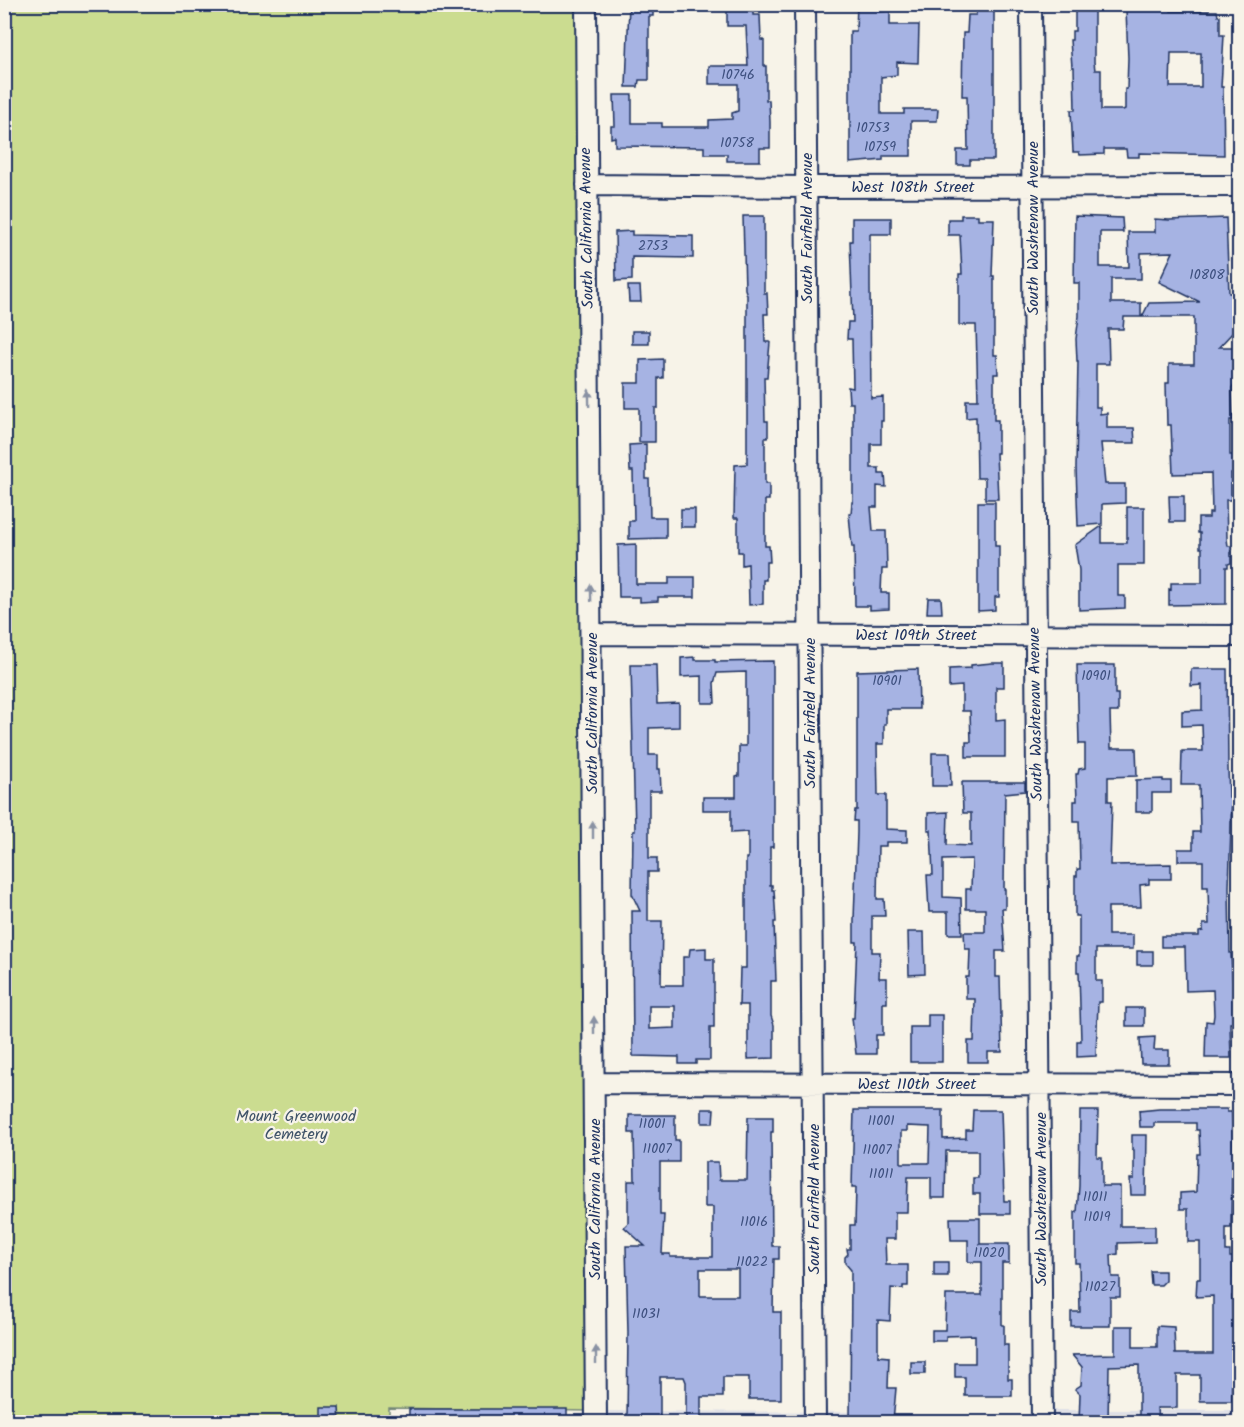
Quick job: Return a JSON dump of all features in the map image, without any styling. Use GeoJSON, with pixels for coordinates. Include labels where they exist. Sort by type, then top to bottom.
{"type":"FeatureCollection","features":[{"type":"Feature","properties":{"kind":"street","name":"South California Avenue"},"geometry":{"type":"LineString","coordinates":[[586,4],[596,1422]]}},
{"type":"Feature","properties":{"kind":"street","name":"South Fairfield Avenue"},"geometry":{"type":"LineString","coordinates":[[805,4],[815,1422]]}},
{"type":"Feature","properties":{"kind":"street","name":"South Washtenaw Avenue"},"geometry":{"type":"LineString","coordinates":[[1031,4],[1042,1422]]}},
{"type":"Feature","properties":{"kind":"street","name":"West 108th Street"},"geometry":{"type":"LineString","coordinates":[[587,185],[1239,186]]}},
{"type":"Feature","properties":{"kind":"street","name":"West 109th Street"},"geometry":{"type":"LineString","coordinates":[[592,634],[1239,636]]}},
{"type":"Feature","properties":{"kind":"street","name":"West 110th Street"},"geometry":{"type":"LineString","coordinates":[[594,1083],[1239,1085]]}},
{"type":"Feature","properties":{"kind":"shaded area"},"geometry":{"type":"Polygon","coordinates":[[[1053,1410],[1239,1410],[1239,1422],[1053,1422],[1053,1410]]]}},
{"type":"Feature","properties":{"kind":"shaded area"},"geometry":{"type":"Polygon","coordinates":[[[591,1411],[864,1412],[864,1422],[591,1422],[591,1411]]]}},
{"type":"Feature","properties":{"kind":"green space","name":"Mount Greenwood Cemetery"},"geometry":{"type":"Polygon","coordinates":[[[5,5],[578,5],[591,1411],[389,1408],[389,1422],[5,1422],[5,5]]]}},
{"type":"Feature","properties":{"kind":"building"},"geometry":{"type":"Polygon","coordinates":[[[629,4],[653,4],[653,16],[649,16],[649,80],[639,80],[638,87],[626,87],[629,4]]]}},
{"type":"Feature","properties":{"kind":"building"},"geometry":{"type":"Polygon","coordinates":[[[734,4],[753,4],[753,15],[760,15],[761,40],[764,40],[764,66],[766,66],[766,100],[769,100],[770,148],[760,148],[760,161],[727,161],[727,154],[704,154],[704,147],[615,146],[615,137],[611,138],[611,126],[615,126],[614,95],[632,95],[632,123],[662,123],[662,127],[709,127],[709,120],[732,119],[732,113],[738,111],[738,84],[709,84],[709,66],[748,66],[746,26],[727,26],[727,9],[734,10],[734,4]]]}},
{"type":"Feature","properties":{"kind":"building"},"geometry":{"type":"Polygon","coordinates":[[[857,4],[878,4],[878,12],[890,11],[890,25],[919,25],[918,63],[897,62],[897,75],[881,77],[881,114],[904,114],[904,109],[938,109],[937,121],[911,121],[911,156],[883,156],[883,160],[850,163],[850,31],[856,31],[857,4]]]}},
{"type":"Feature","properties":{"kind":"building"},"geometry":{"type":"Polygon","coordinates":[[[1154,4],[1171,4],[1171,11],[1217,11],[1220,16],[1220,35],[1224,35],[1221,87],[1223,87],[1224,155],[1139,153],[1139,157],[1127,157],[1126,149],[1104,149],[1104,154],[1080,155],[1079,152],[1073,152],[1071,110],[1075,110],[1074,67],[1072,67],[1070,40],[1072,40],[1072,31],[1075,31],[1075,9],[1077,6],[1094,6],[1094,62],[1095,70],[1101,70],[1101,110],[1125,109],[1128,58],[1126,10],[1154,10],[1154,4]],[[1171,53],[1170,87],[1201,87],[1201,53],[1171,53]]]}},
{"type":"Feature","properties":{"kind":"building"},"geometry":{"type":"Polygon","coordinates":[[[976,8],[994,8],[994,160],[970,160],[970,165],[957,165],[957,150],[968,150],[967,96],[962,96],[963,33],[967,33],[968,15],[976,15],[976,8]]]}},
{"type":"Feature","properties":{"kind":"building"},"geometry":{"type":"Polygon","coordinates":[[[961,215],[978,215],[978,219],[994,219],[992,276],[994,276],[994,355],[997,355],[998,374],[994,374],[994,420],[998,420],[998,453],[996,453],[998,499],[985,499],[985,478],[977,478],[976,417],[966,418],[966,400],[978,400],[976,325],[959,325],[959,274],[962,274],[960,235],[948,235],[948,219],[961,219],[961,215]]]}},
{"type":"Feature","properties":{"kind":"building"},"geometry":{"type":"Polygon","coordinates":[[[743,216],[764,216],[764,293],[767,293],[768,314],[764,314],[765,342],[770,342],[767,377],[764,377],[765,421],[768,421],[768,438],[765,438],[765,484],[769,484],[769,500],[765,500],[765,546],[769,546],[770,562],[766,562],[766,580],[763,580],[763,604],[749,605],[748,564],[742,565],[742,552],[738,552],[738,518],[734,518],[735,465],[747,464],[747,295],[743,216]]]}},
{"type":"Feature","properties":{"kind":"building"},"geometry":{"type":"Polygon","coordinates":[[[1075,216],[1122,218],[1123,232],[1100,232],[1100,267],[1129,267],[1128,232],[1155,232],[1155,219],[1226,218],[1229,293],[1233,293],[1234,331],[1219,347],[1234,347],[1230,455],[1235,455],[1235,473],[1231,473],[1231,500],[1226,500],[1227,539],[1228,546],[1231,546],[1231,563],[1226,567],[1226,604],[1169,605],[1171,583],[1202,583],[1202,548],[1200,548],[1200,533],[1198,533],[1198,518],[1209,518],[1209,513],[1212,513],[1211,473],[1173,474],[1171,425],[1167,425],[1166,383],[1169,383],[1169,364],[1194,364],[1194,317],[1142,317],[1149,303],[1200,302],[1159,282],[1173,252],[1141,253],[1141,279],[1111,279],[1111,303],[1141,303],[1141,317],[1124,317],[1123,329],[1108,329],[1109,364],[1096,364],[1096,407],[1100,407],[1100,414],[1107,413],[1107,428],[1134,428],[1135,443],[1101,443],[1105,484],[1125,484],[1125,503],[1102,504],[1102,524],[1078,526],[1076,339],[1079,283],[1074,283],[1075,216]]]}},
{"type":"Feature","properties":{"kind":"building"},"geometry":{"type":"Polygon","coordinates":[[[852,218],[891,218],[891,234],[870,234],[871,398],[883,397],[881,444],[871,444],[871,468],[879,468],[879,474],[885,474],[886,487],[877,486],[877,507],[871,507],[873,531],[886,531],[887,569],[882,569],[881,593],[889,593],[889,609],[870,610],[870,606],[855,606],[854,547],[852,547],[849,514],[851,514],[853,502],[853,403],[849,403],[848,387],[853,388],[852,339],[847,339],[848,322],[853,322],[850,241],[852,241],[852,218]]]}},
{"type":"Feature","properties":{"kind":"building"},"geometry":{"type":"Polygon","coordinates":[[[632,231],[632,235],[693,236],[693,258],[632,257],[632,280],[616,281],[615,232],[632,231]]]}},
{"type":"Feature","properties":{"kind":"building"},"geometry":{"type":"Polygon","coordinates":[[[628,286],[640,286],[641,302],[629,302],[628,286]]]}},
{"type":"Feature","properties":{"kind":"building"},"geometry":{"type":"Polygon","coordinates":[[[632,331],[649,331],[649,344],[632,344],[632,331]]]}},
{"type":"Feature","properties":{"kind":"building"},"geometry":{"type":"Polygon","coordinates":[[[663,359],[663,378],[658,378],[658,408],[655,408],[655,442],[639,442],[639,408],[625,408],[625,383],[640,383],[640,360],[663,359]]]}},
{"type":"Feature","properties":{"kind":"building"},"geometry":{"type":"Polygon","coordinates":[[[646,444],[646,479],[649,479],[650,517],[666,517],[666,538],[629,539],[629,521],[634,521],[633,471],[630,471],[629,445],[646,444]]]}},
{"type":"Feature","properties":{"kind":"building"},"geometry":{"type":"Polygon","coordinates":[[[1169,496],[1184,496],[1184,522],[1170,522],[1169,496]]]}},
{"type":"Feature","properties":{"kind":"building"},"geometry":{"type":"Polygon","coordinates":[[[978,502],[995,502],[995,546],[999,546],[999,597],[995,597],[995,610],[978,611],[978,502]]]}},
{"type":"Feature","properties":{"kind":"building"},"geometry":{"type":"Polygon","coordinates":[[[1127,507],[1144,507],[1144,565],[1118,565],[1118,596],[1125,596],[1125,608],[1079,610],[1079,570],[1075,545],[1102,526],[1102,543],[1127,543],[1127,507]]]}},
{"type":"Feature","properties":{"kind":"building"},"geometry":{"type":"Polygon","coordinates":[[[681,509],[695,509],[695,527],[681,527],[681,509]]]}},
{"type":"Feature","properties":{"kind":"building"},"geometry":{"type":"Polygon","coordinates":[[[636,544],[636,584],[669,584],[669,577],[695,577],[695,597],[658,597],[658,601],[640,602],[640,597],[619,597],[618,545],[636,544]]]}},
{"type":"Feature","properties":{"kind":"building"},"geometry":{"type":"Polygon","coordinates":[[[928,598],[941,598],[942,613],[927,613],[928,598]]]}},
{"type":"Feature","properties":{"kind":"building"},"geometry":{"type":"Polygon","coordinates":[[[695,657],[695,660],[715,660],[715,662],[773,661],[773,847],[770,847],[770,885],[774,890],[776,922],[774,922],[776,981],[771,981],[774,1058],[748,1059],[748,1005],[739,1005],[740,968],[746,968],[748,832],[731,833],[731,810],[703,810],[703,797],[736,797],[739,746],[746,746],[746,672],[717,673],[714,683],[715,703],[702,703],[702,676],[681,677],[681,658],[695,657]]]}},
{"type":"Feature","properties":{"kind":"building"},"geometry":{"type":"Polygon","coordinates":[[[1004,663],[1004,687],[996,687],[996,720],[1005,719],[1005,757],[966,757],[966,742],[971,742],[970,711],[962,711],[962,686],[949,687],[949,669],[971,668],[971,665],[1004,663]]]}},
{"type":"Feature","properties":{"kind":"building"},"geometry":{"type":"Polygon","coordinates":[[[631,665],[656,665],[657,704],[679,703],[679,727],[649,728],[649,755],[658,755],[661,791],[649,791],[649,858],[657,858],[657,872],[648,872],[648,921],[662,921],[661,985],[683,985],[683,957],[689,957],[690,949],[706,948],[706,959],[714,959],[714,1027],[710,1027],[710,1060],[696,1060],[696,1064],[679,1064],[679,1057],[633,1056],[632,911],[640,911],[632,894],[633,831],[635,831],[631,665]],[[649,1006],[649,1029],[675,1028],[675,1006],[649,1006]]]}},
{"type":"Feature","properties":{"kind":"building"},"geometry":{"type":"Polygon","coordinates":[[[1077,665],[1115,665],[1115,694],[1118,694],[1118,712],[1110,712],[1111,748],[1136,748],[1137,776],[1108,777],[1108,801],[1112,801],[1110,865],[1171,864],[1171,879],[1149,879],[1149,884],[1140,885],[1141,907],[1108,907],[1108,935],[1133,935],[1133,949],[1096,949],[1096,981],[1102,981],[1102,1002],[1098,1002],[1096,1056],[1077,1057],[1077,1041],[1081,1041],[1079,972],[1077,972],[1079,916],[1075,916],[1075,876],[1077,876],[1077,869],[1080,869],[1079,821],[1074,821],[1074,801],[1077,801],[1076,774],[1079,769],[1085,768],[1085,744],[1079,744],[1077,665]]]}},
{"type":"Feature","properties":{"kind":"building"},"geometry":{"type":"Polygon","coordinates":[[[918,669],[919,709],[886,709],[884,744],[877,744],[878,795],[886,795],[886,829],[907,830],[907,842],[886,842],[886,846],[878,846],[877,899],[884,899],[885,916],[872,916],[872,952],[880,952],[879,978],[887,978],[887,1003],[883,1003],[883,1035],[876,1035],[876,1054],[856,1054],[852,1018],[854,1018],[857,942],[854,942],[854,920],[857,821],[854,821],[855,810],[857,810],[857,671],[918,669]]]}},
{"type":"Feature","properties":{"kind":"building"},"geometry":{"type":"Polygon","coordinates":[[[1191,669],[1227,669],[1229,797],[1232,797],[1229,887],[1233,987],[1233,1023],[1230,1023],[1231,1058],[1205,1058],[1206,1021],[1213,1022],[1214,1015],[1213,990],[1186,991],[1185,947],[1161,947],[1161,936],[1199,936],[1199,932],[1203,931],[1203,924],[1209,924],[1208,887],[1203,887],[1203,861],[1178,861],[1178,849],[1193,849],[1193,832],[1200,832],[1199,785],[1181,785],[1182,751],[1203,751],[1202,725],[1182,726],[1182,711],[1202,710],[1202,685],[1191,686],[1191,669]]]}},
{"type":"Feature","properties":{"kind":"building"},"geometry":{"type":"Polygon","coordinates":[[[932,753],[950,753],[951,786],[932,786],[932,753]]]}},
{"type":"Feature","properties":{"kind":"building"},"geometry":{"type":"Polygon","coordinates":[[[1163,779],[1163,781],[1171,781],[1171,793],[1152,793],[1152,812],[1136,812],[1136,780],[1163,779]]]}},
{"type":"Feature","properties":{"kind":"building"},"geometry":{"type":"Polygon","coordinates":[[[962,782],[1025,782],[1025,791],[1005,793],[1005,908],[1002,908],[1005,951],[996,951],[996,977],[1000,977],[1002,1052],[988,1052],[988,1062],[968,1062],[968,1041],[974,1041],[975,999],[966,999],[970,949],[965,949],[964,932],[985,932],[985,909],[966,909],[966,889],[971,889],[972,859],[943,860],[943,897],[961,898],[962,934],[948,934],[948,912],[929,912],[927,875],[933,875],[928,813],[948,812],[947,845],[971,846],[971,813],[963,813],[962,782]]]}},
{"type":"Feature","properties":{"kind":"building"},"geometry":{"type":"Polygon","coordinates":[[[908,932],[924,932],[925,974],[909,975],[908,932]]]}},
{"type":"Feature","properties":{"kind":"building"},"geometry":{"type":"Polygon","coordinates":[[[1137,951],[1153,951],[1153,965],[1137,965],[1137,951]]]}},
{"type":"Feature","properties":{"kind":"building"},"geometry":{"type":"Polygon","coordinates":[[[1126,1008],[1144,1008],[1144,1026],[1126,1026],[1126,1008]]]}},
{"type":"Feature","properties":{"kind":"building"},"geometry":{"type":"Polygon","coordinates":[[[928,1015],[942,1015],[942,1062],[910,1062],[910,1027],[928,1027],[928,1015]]]}},
{"type":"Feature","properties":{"kind":"building"},"geometry":{"type":"Polygon","coordinates":[[[1155,1037],[1154,1050],[1169,1050],[1169,1064],[1141,1064],[1140,1038],[1155,1037]]]}},
{"type":"Feature","properties":{"kind":"building"},"geometry":{"type":"Polygon","coordinates":[[[702,1109],[714,1109],[713,1123],[702,1123],[702,1109]]]}},
{"type":"Feature","properties":{"kind":"building"},"geometry":{"type":"Polygon","coordinates":[[[1227,1109],[1227,1112],[1232,1112],[1237,1172],[1232,1172],[1231,1228],[1226,1228],[1226,1251],[1230,1251],[1230,1257],[1234,1257],[1234,1278],[1238,1278],[1238,1296],[1232,1296],[1234,1373],[1232,1373],[1232,1401],[1200,1401],[1200,1375],[1177,1375],[1177,1408],[1157,1408],[1158,1422],[1139,1422],[1139,1365],[1109,1366],[1108,1422],[1079,1422],[1080,1394],[1075,1389],[1081,1385],[1082,1367],[1072,1355],[1115,1354],[1115,1326],[1133,1326],[1133,1347],[1157,1347],[1157,1326],[1174,1327],[1175,1354],[1213,1354],[1213,1296],[1196,1297],[1197,1279],[1200,1279],[1200,1242],[1188,1242],[1188,1209],[1180,1209],[1180,1193],[1196,1192],[1197,1154],[1200,1154],[1199,1130],[1196,1130],[1196,1123],[1154,1123],[1154,1127],[1140,1127],[1139,1111],[1227,1109]]]}},
{"type":"Feature","properties":{"kind":"building"},"geometry":{"type":"Polygon","coordinates":[[[854,1110],[943,1110],[943,1139],[966,1138],[966,1130],[972,1130],[973,1110],[1001,1110],[1004,1201],[1010,1201],[1010,1214],[980,1214],[980,1194],[973,1194],[973,1178],[978,1178],[978,1151],[946,1151],[945,1198],[931,1198],[931,1177],[908,1177],[907,1212],[895,1212],[895,1239],[885,1239],[886,1265],[908,1265],[908,1286],[903,1286],[903,1289],[891,1288],[890,1321],[878,1320],[878,1356],[889,1357],[888,1388],[896,1388],[893,1422],[850,1422],[851,1270],[845,1263],[845,1257],[848,1254],[847,1249],[850,1249],[850,1225],[855,1225],[856,1187],[852,1187],[854,1110]],[[907,1126],[907,1131],[901,1131],[901,1163],[929,1163],[930,1127],[907,1126]]]}},
{"type":"Feature","properties":{"kind":"building"},"geometry":{"type":"Polygon","coordinates":[[[1080,1111],[1098,1111],[1097,1157],[1102,1157],[1102,1186],[1120,1186],[1120,1226],[1155,1226],[1155,1242],[1118,1243],[1118,1254],[1111,1255],[1112,1277],[1120,1277],[1120,1297],[1110,1297],[1110,1326],[1071,1326],[1071,1312],[1080,1312],[1079,1263],[1075,1263],[1075,1212],[1077,1212],[1079,1186],[1080,1111]]]}},
{"type":"Feature","properties":{"kind":"building"},"geometry":{"type":"Polygon","coordinates":[[[629,1115],[675,1115],[675,1140],[679,1140],[679,1162],[660,1162],[660,1215],[664,1215],[662,1254],[670,1254],[670,1257],[713,1257],[713,1207],[705,1207],[705,1162],[718,1162],[719,1180],[747,1180],[748,1117],[773,1117],[773,1132],[771,1132],[772,1246],[779,1246],[779,1259],[774,1259],[773,1312],[781,1312],[781,1399],[749,1399],[749,1377],[723,1377],[723,1397],[701,1397],[701,1422],[686,1422],[684,1377],[660,1377],[660,1422],[627,1422],[626,1246],[645,1246],[624,1227],[628,1223],[628,1181],[635,1181],[634,1133],[629,1133],[629,1115]],[[700,1269],[700,1296],[738,1296],[738,1269],[700,1269]]]}},
{"type":"Feature","properties":{"kind":"building"},"geometry":{"type":"Polygon","coordinates":[[[1132,1135],[1147,1135],[1146,1195],[1131,1195],[1130,1179],[1134,1179],[1132,1135]]]}},
{"type":"Feature","properties":{"kind":"building"},"geometry":{"type":"Polygon","coordinates":[[[950,1218],[980,1218],[980,1244],[1009,1244],[1009,1263],[1002,1263],[1002,1325],[1004,1325],[1004,1345],[1008,1345],[1008,1379],[1012,1379],[1012,1396],[965,1396],[965,1377],[955,1377],[955,1363],[975,1363],[975,1335],[946,1336],[946,1341],[932,1341],[932,1330],[945,1330],[946,1295],[982,1295],[982,1262],[968,1262],[968,1240],[951,1240],[950,1218]]]}},
{"type":"Feature","properties":{"kind":"building"},"geometry":{"type":"Polygon","coordinates":[[[934,1262],[948,1262],[948,1276],[934,1276],[934,1262]]]}},
{"type":"Feature","properties":{"kind":"building"},"geometry":{"type":"Polygon","coordinates":[[[1150,1271],[1165,1271],[1165,1281],[1161,1285],[1151,1285],[1150,1271]]]}},
{"type":"Feature","properties":{"kind":"building"},"geometry":{"type":"Polygon","coordinates":[[[911,1362],[925,1362],[925,1374],[911,1374],[911,1362]]]}},
{"type":"Feature","properties":{"kind":"building"},"geometry":{"type":"Polygon","coordinates":[[[321,1407],[339,1407],[340,1422],[321,1422],[321,1407]]]}},
{"type":"Feature","properties":{"kind":"building"},"geometry":{"type":"Polygon","coordinates":[[[409,1409],[567,1409],[567,1422],[409,1422],[409,1409]]]}}]}
